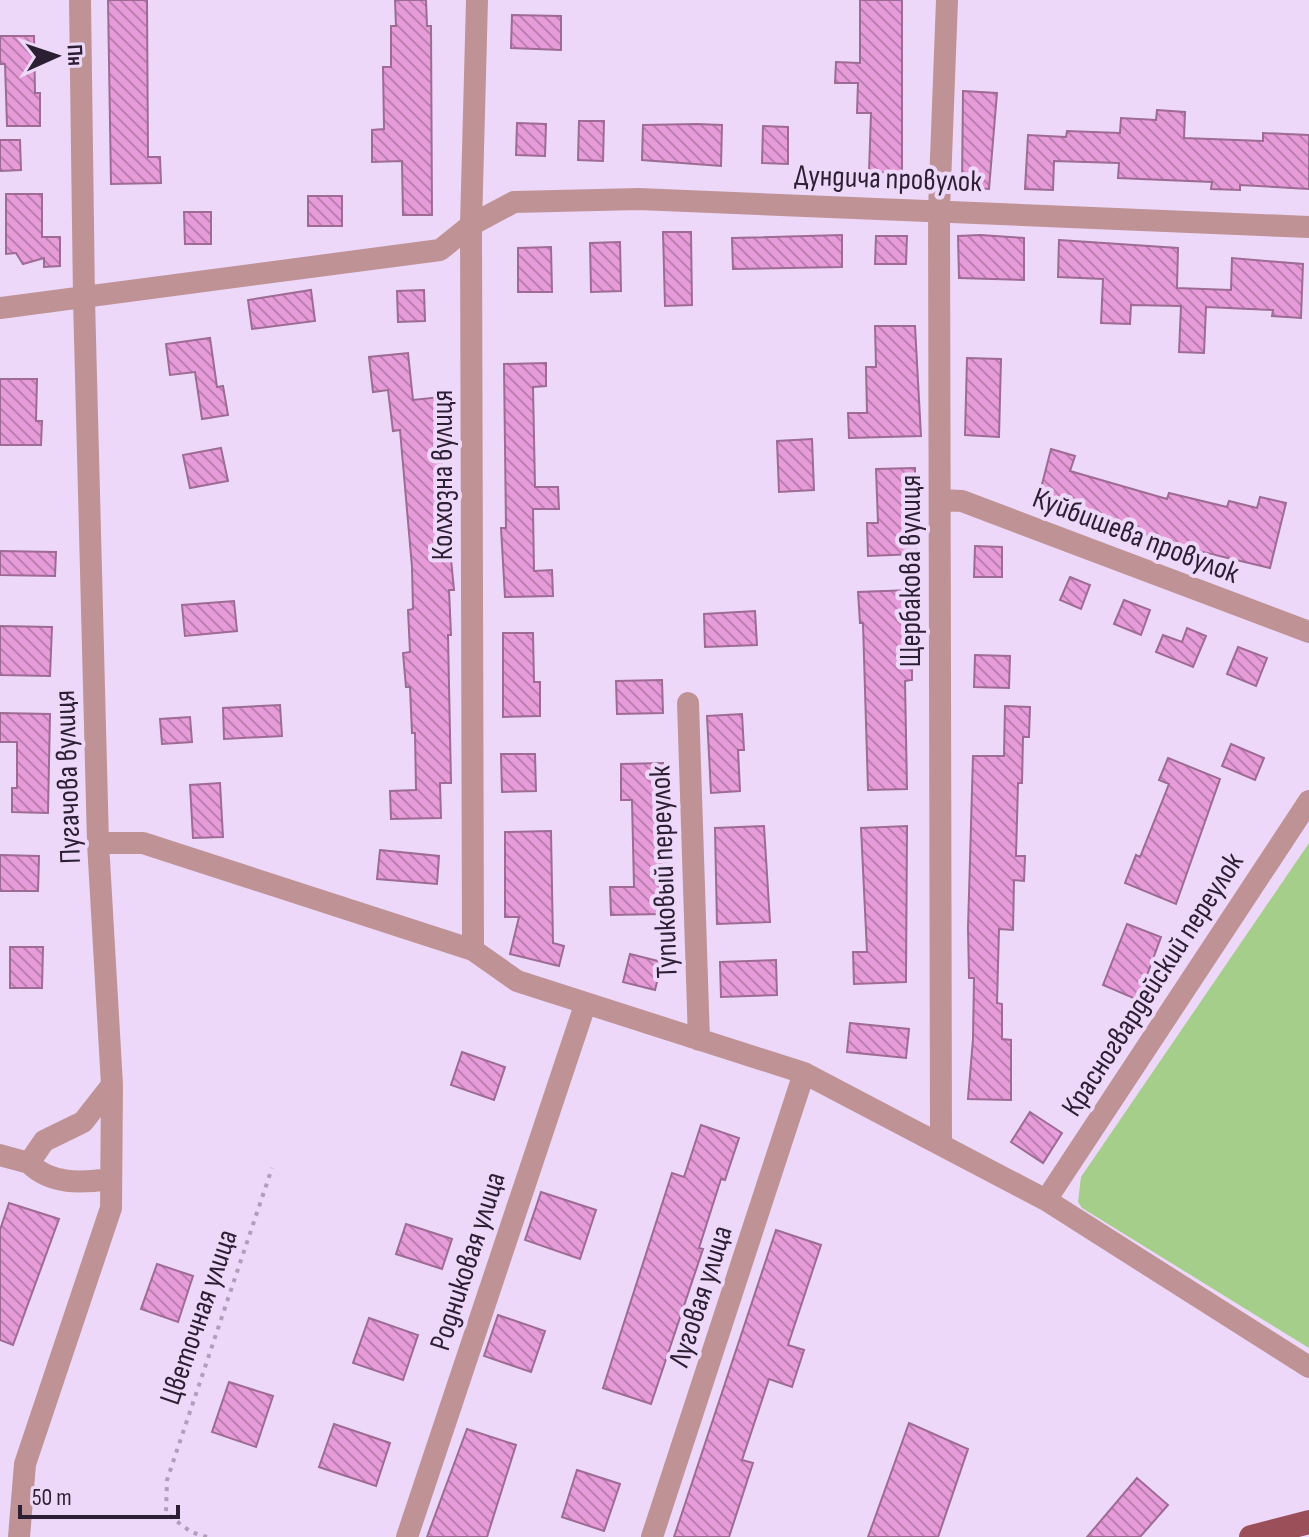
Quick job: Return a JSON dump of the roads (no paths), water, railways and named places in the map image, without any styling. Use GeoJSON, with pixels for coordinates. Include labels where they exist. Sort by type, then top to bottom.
{"type":"FeatureCollection","features":[{"type":"Feature","properties":{"kind":"main road"},"geometry":{"type":"LineString","coordinates":[[1251,1537],[1309,1522]]}},
{"type":"Feature","properties":{"kind":"street","name":"Пугачова вулиця"},"geometry":{"type":"LineString","coordinates":[[19,1537],[25,1464],[111,1208],[112,1085],[98,843],[80,0]]}},
{"type":"Feature","properties":{"kind":"street","name":"Колхозна вулиця"},"geometry":{"type":"LineString","coordinates":[[473,950],[471,225],[477,0]]}},
{"type":"Feature","properties":{"kind":"street","name":"Щербакова вулиця"},"geometry":{"type":"LineString","coordinates":[[941,1142],[939,210],[947,0]]}},
{"type":"Feature","properties":{"kind":"street","name":"Дундича провулок"},"geometry":{"type":"LineString","coordinates":[[0,308],[440,250],[471,225],[514,202],[639,199],[1309,227]]}},
{"type":"Feature","properties":{"kind":"street","name":"Куйбишева провулок"},"geometry":{"type":"LineString","coordinates":[[940,500],[962,501],[1309,632]]}},
{"type":"Feature","properties":{"kind":"street","name":"Тупиковый переулок"},"geometry":{"type":"LineString","coordinates":[[688,703],[699,1040]]}},
{"type":"Feature","properties":{"kind":"street","name":"Красногвардейский переулок"},"geometry":{"type":"LineString","coordinates":[[1046,1200],[1309,801]]}},
{"type":"Feature","properties":{"kind":"street"},"geometry":{"type":"LineString","coordinates":[[98,843],[143,843],[473,950],[517,981],[804,1073],[941,1142],[1046,1200],[1309,1367]]}},
{"type":"Feature","properties":{"kind":"street","name":"Родниковая улица"},"geometry":{"type":"LineString","coordinates":[[407,1537],[585,1005]]}},
{"type":"Feature","properties":{"kind":"street","name":"Луговая улица"},"geometry":{"type":"LineString","coordinates":[[652,1537],[804,1073]]}},
{"type":"Feature","properties":{"kind":"street"},"geometry":{"type":"LineString","coordinates":[[29,1163],[44,1141],[83,1122],[112,1085]]}},
{"type":"Feature","properties":{"kind":"street"},"geometry":{"type":"LineString","coordinates":[[0,1155],[29,1163],[42,1176],[83,1183],[111,1179]]}}]}
